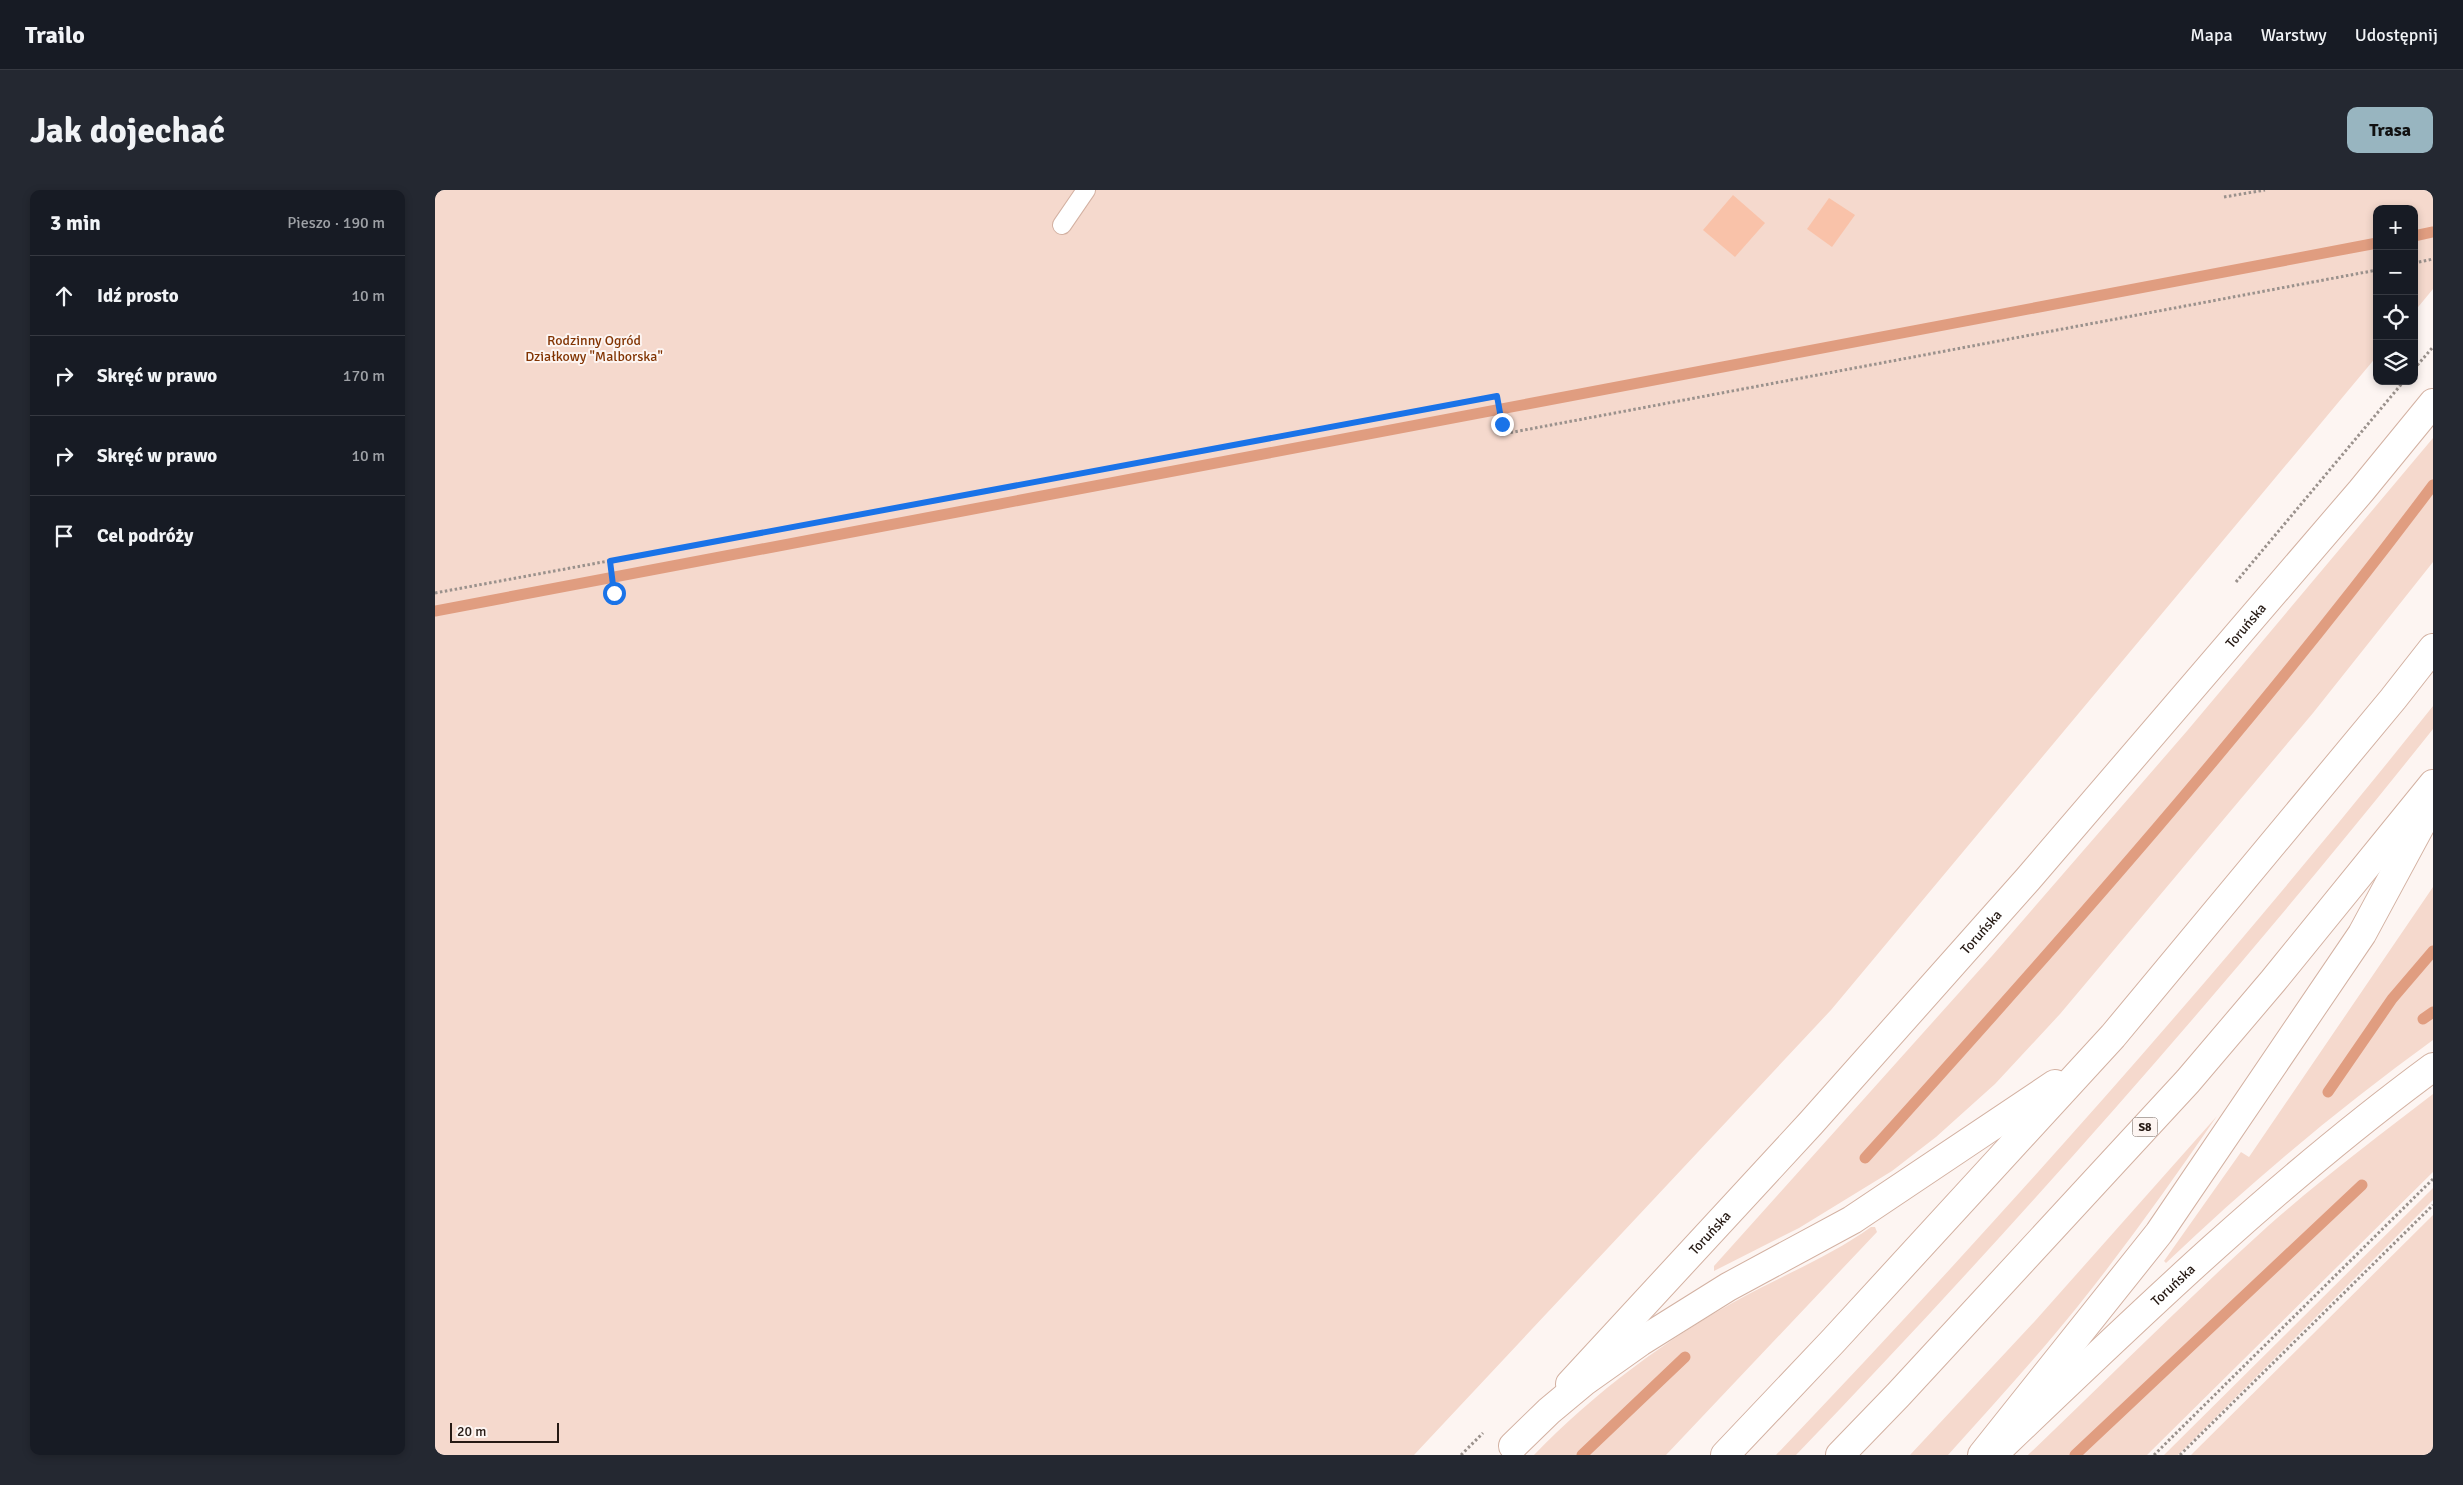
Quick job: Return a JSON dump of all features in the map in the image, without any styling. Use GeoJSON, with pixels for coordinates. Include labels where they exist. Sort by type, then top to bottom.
{"type":"FeatureCollection","features":[{"type":"Feature","properties":{"kind":"main road","name":"Toruńska"},"geometry":{"type":"LineString","coordinates":[[2113,1036],[2045,1091],[1868,1210],[1805,1247],[1727,1287],[1640,1342],[1578,1387],[1513,1446],[1811,1123],[2028,879],[2355,498],[2433,403]]}},
{"type":"Feature","properties":{"kind":"main road"},"geometry":{"type":"LineString","coordinates":[[1725,1455],[1841,1333],[2113,1036],[2393,699],[2433,648]]}},
{"type":"Feature","properties":{"kind":"main road","name":"S8"},"geometry":{"type":"LineString","coordinates":[[1840,1455],[1898,1396],[2188,1081],[2273,981],[2433,784]]}},
{"type":"Feature","properties":{"kind":"main road"},"geometry":{"type":"LineString","coordinates":[[1982,1455],[2159,1233],[2362,934],[2433,801]]}},
{"type":"Feature","properties":{"kind":"main road","name":"Toruńska"},"geometry":{"type":"LineString","coordinates":[[1992,1455],[2160,1295],[2267,1200],[2359,1122],[2433,1067]]}},
{"type":"Feature","properties":{"kind":"lane"},"geometry":{"type":"LineString","coordinates":[[1062,225],[1086,190]]}},
{"type":"Feature","properties":{"kind":"path"},"geometry":{"type":"LineString","coordinates":[[2224,197],[2265,190]]}},
{"type":"Feature","properties":{"kind":"path"},"geometry":{"type":"LineString","coordinates":[[2418,262],[2433,260]]}},
{"type":"Feature","properties":{"kind":"path"},"geometry":{"type":"LineString","coordinates":[[435,593],[1497,396],[1503,434],[2373,271]]}},
{"type":"Feature","properties":{"kind":"path"},"geometry":{"type":"LineString","coordinates":[[2418,364],[2433,347]]}},
{"type":"Feature","properties":{"kind":"path"},"geometry":{"type":"LineString","coordinates":[[2233,586],[2401,385]]}},
{"type":"Feature","properties":{"kind":"path"},"geometry":{"type":"LineString","coordinates":[[610,562],[614,593]]}},
{"type":"Feature","properties":{"kind":"path"},"geometry":{"type":"LineString","coordinates":[[2154,1455],[2433,1179]]}},
{"type":"Feature","properties":{"kind":"path"},"geometry":{"type":"LineString","coordinates":[[2180,1455],[2433,1205]]}},
{"type":"Feature","properties":{"kind":"path"},"geometry":{"type":"LineString","coordinates":[[1461,1455],[1488,1427]]}},
{"type":"Feature","properties":{"kind":"green space","name":"Rodzinny Ogród Działkowy \"Malborska\""},"geometry":{"type":"Polygon","coordinates":[[[435,190],[2433,190],[2433,289],[2418,307],[2418,205],[2373,205],[2373,361],[1831,1010],[1414,1455],[435,1455],[435,190]]]}},
{"type":"Feature","properties":{"kind":"green space"},"geometry":{"type":"Polygon","coordinates":[[[2433,438],[2433,562],[2313,713],[2060,1014],[1995,1084],[1936,1137],[1892,1171],[1799,1228],[1714,1271],[1714,1266],[1992,956],[2187,731],[2433,438]]]}},
{"type":"Feature","properties":{"kind":"green space"},"geometry":{"type":"Polygon","coordinates":[[[2433,706],[2433,729],[2280,916],[2123,1099],[2043,1190],[1796,1455],[1776,1455],[1946,1273],[2113,1088],[2275,899],[2433,706]]]}},
{"type":"Feature","properties":{"kind":"green space"},"geometry":{"type":"Polygon","coordinates":[[[2433,887],[2433,1040],[2329,1119],[2230,1204],[2166,1263],[2164,1261],[2241,1152],[2249,1157],[2433,887]]]}},
{"type":"Feature","properties":{"kind":"green space"},"geometry":{"type":"Polygon","coordinates":[[[2433,1094],[2433,1172],[2147,1455],[2028,1455],[2267,1227],[2328,1176],[2433,1094]]]}},
{"type":"Feature","properties":{"kind":"green space"},"geometry":{"type":"Polygon","coordinates":[[[2217,1116],[2114,1260],[2078,1306],[1948,1455],[1910,1455],[2035,1321],[2217,1116]]]}},
{"type":"Feature","properties":{"kind":"green space"},"geometry":{"type":"Polygon","coordinates":[[[2433,1188],[2433,1200],[2178,1455],[2164,1455],[2433,1188]]]}},
{"type":"Feature","properties":{"kind":"green space"},"geometry":{"type":"Polygon","coordinates":[[[2433,1215],[2433,1455],[2191,1455],[2433,1215]]]}},
{"type":"Feature","properties":{"kind":"green space"},"geometry":{"type":"Polygon","coordinates":[[[1871,1227],[1875,1227],[1877,1232],[1666,1455],[1534,1455],[1582,1409],[1660,1348],[1716,1312],[1825,1255],[1871,1227]]]}},
{"type":"Feature","properties":{"kind":"building"},"geometry":{"type":"Polygon","coordinates":[[[1733,195],[1765,223],[1735,257],[1703,230],[1733,195]]]}},
{"type":"Feature","properties":{"kind":"building"},"geometry":{"type":"Polygon","coordinates":[[[1829,198],[1855,215],[1832,247],[1807,229],[1829,198]]]}},
{"type":"Feature","properties":{"kind":"waterway"},"geometry":{"type":"LineString","coordinates":[[2418,235],[2433,232]]}},
{"type":"Feature","properties":{"kind":"waterway"},"geometry":{"type":"LineString","coordinates":[[435,611],[2373,244]]}},
{"type":"Feature","properties":{"kind":"waterway"},"geometry":{"type":"LineString","coordinates":[[1865,1158],[2085,911],[2228,744],[2298,659],[2433,485]]}},
{"type":"Feature","properties":{"kind":"waterway"},"geometry":{"type":"LineString","coordinates":[[2328,1092],[2392,999],[2433,951]]}},
{"type":"Feature","properties":{"kind":"waterway"},"geometry":{"type":"LineString","coordinates":[[2423,1019],[2433,1012]]}},
{"type":"Feature","properties":{"kind":"waterway"},"geometry":{"type":"LineString","coordinates":[[2075,1455],[2362,1185]]}},
{"type":"Feature","properties":{"kind":"waterway"},"geometry":{"type":"LineString","coordinates":[[1582,1455],[1685,1357]]}},
{"type":"Feature","properties":{"kind":"route"},"geometry":{"type":"LineString","coordinates":[[614,593],[610,561],[1497,396],[1502,424]]}}]}
